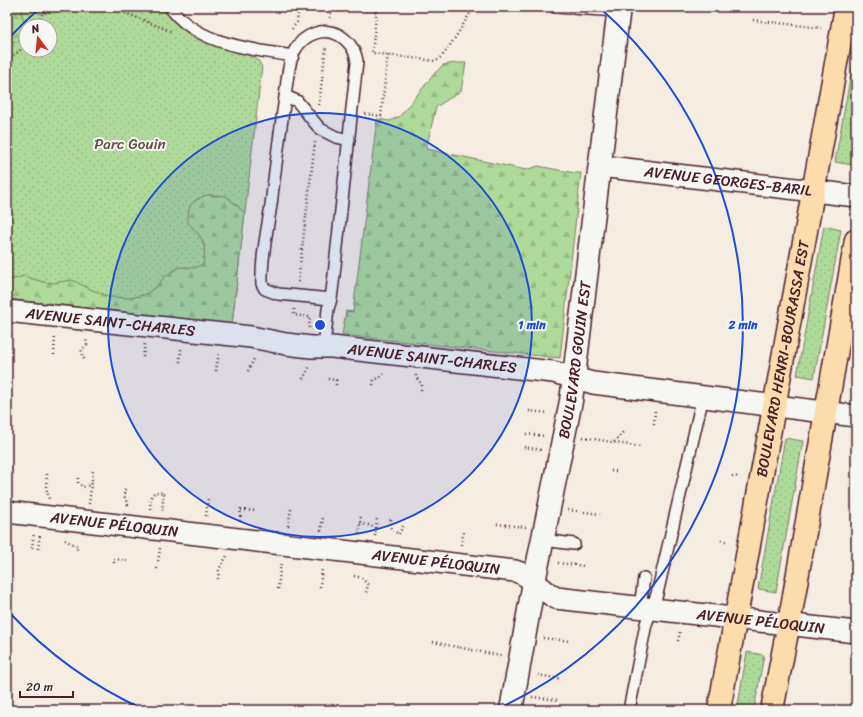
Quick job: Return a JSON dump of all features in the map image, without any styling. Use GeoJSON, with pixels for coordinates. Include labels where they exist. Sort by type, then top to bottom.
{"type":"FeatureCollection","features":[{"type":"Feature","properties":{"kind":"main road","name":"BOULEVARD HENRI-BOURASSA EST"},"geometry":{"type":"LineString","coordinates":[[719,710],[814,192],[846,7]]}},
{"type":"Feature","properties":{"kind":"main road"},"geometry":{"type":"LineString","coordinates":[[772,710],[856,240]]}},
{"type":"Feature","properties":{"kind":"street","name":"BOULEVARD GOUIN EST"},"geometry":{"type":"LineString","coordinates":[[511,710],[534,582],[535,533],[571,401],[619,9]]}},
{"type":"Feature","properties":{"kind":"street","name":"AVENUE GEORGES-BARIL"},"geometry":{"type":"LineString","coordinates":[[600,166],[856,196]]}},
{"type":"Feature","properties":{"kind":"street","name":"AVENUE SAINT-CHARLES"},"geometry":{"type":"LineString","coordinates":[[11,319],[251,337],[311,347],[324,346],[553,372],[593,383],[856,416]]}},
{"type":"Feature","properties":{"kind":"street","name":"AVENUE PÉLOQUIN"},"geometry":{"type":"LineString","coordinates":[[7,512],[515,571],[522,573],[556,598],[856,632]]}},
{"type":"Feature","properties":{"kind":"lane"},"geometry":{"type":"LineString","coordinates":[[170,7],[181,20],[203,35],[237,46],[292,56]]}},
{"type":"Feature","properties":{"kind":"lane"},"geometry":{"type":"LineString","coordinates":[[555,7],[619,9]]}},
{"type":"Feature","properties":{"kind":"lane"},"geometry":{"type":"LineString","coordinates":[[324,346],[328,309],[331,299],[356,79],[356,59],[352,46],[345,39],[328,31],[315,32],[308,36],[296,48],[292,56],[285,96],[263,268],[263,286],[270,292],[278,294],[331,299]]}},
{"type":"Feature","properties":{"kind":"lane"},"geometry":{"type":"LineString","coordinates":[[285,96],[297,101],[320,129],[336,137],[349,140]]}},
{"type":"Feature","properties":{"kind":"lane"},"geometry":{"type":"LineString","coordinates":[[646,608],[657,594],[703,396]]}},
{"type":"Feature","properties":{"kind":"lane"},"geometry":{"type":"LineString","coordinates":[[535,533],[574,544]]}},
{"type":"Feature","properties":{"kind":"lane"},"geometry":{"type":"LineString","coordinates":[[629,710],[646,624],[644,578]]}},
{"type":"Feature","properties":{"kind":"path"},"geometry":{"type":"LineString","coordinates":[[41,18],[45,7]]}},
{"type":"Feature","properties":{"kind":"path"},"geometry":{"type":"LineString","coordinates":[[42,15],[51,7]]}},
{"type":"Feature","properties":{"kind":"path"},"geometry":{"type":"LineString","coordinates":[[110,7],[166,30],[180,34]]}},
{"type":"Feature","properties":{"kind":"path"},"geometry":{"type":"LineString","coordinates":[[330,18],[332,7]]}},
{"type":"Feature","properties":{"kind":"path"},"geometry":{"type":"LineString","coordinates":[[342,7],[377,12]]}},
{"type":"Feature","properties":{"kind":"path"},"geometry":{"type":"LineString","coordinates":[[377,7],[372,52],[436,61],[440,60],[474,7]]}},
{"type":"Feature","properties":{"kind":"path"},"geometry":{"type":"LineString","coordinates":[[753,20],[821,28]]}},
{"type":"Feature","properties":{"kind":"path"},"geometry":{"type":"LineString","coordinates":[[318,111],[326,46]]}},
{"type":"Feature","properties":{"kind":"path"},"geometry":{"type":"LineString","coordinates":[[7,60],[18,52]]}},
{"type":"Feature","properties":{"kind":"path"},"geometry":{"type":"LineString","coordinates":[[352,112],[381,116],[388,54]]}},
{"type":"Feature","properties":{"kind":"path"},"geometry":{"type":"LineString","coordinates":[[298,285],[315,140]]}},
{"type":"Feature","properties":{"kind":"path"},"geometry":{"type":"LineString","coordinates":[[295,305],[294,315],[310,317],[308,332]]}},
{"type":"Feature","properties":{"kind":"path"},"geometry":{"type":"LineString","coordinates":[[9,346],[11,319]]}},
{"type":"Feature","properties":{"kind":"path"},"geometry":{"type":"LineString","coordinates":[[54,334],[54,355]]}},
{"type":"Feature","properties":{"kind":"path"},"geometry":{"type":"LineString","coordinates":[[84,359],[81,352],[87,345],[86,336]]}},
{"type":"Feature","properties":{"kind":"path"},"geometry":{"type":"LineString","coordinates":[[180,362],[181,349],[184,345]]}},
{"type":"Feature","properties":{"kind":"path"},"geometry":{"type":"LineString","coordinates":[[216,371],[220,345]]}},
{"type":"Feature","properties":{"kind":"path"},"geometry":{"type":"LineString","coordinates":[[248,371],[256,354]]}},
{"type":"Feature","properties":{"kind":"path"},"geometry":{"type":"LineString","coordinates":[[373,385],[374,380],[381,378],[384,375],[385,369]]}},
{"type":"Feature","properties":{"kind":"path"},"geometry":{"type":"LineString","coordinates":[[416,372],[416,377],[422,385],[421,390]]}},
{"type":"Feature","properties":{"kind":"path"},"geometry":{"type":"LineString","coordinates":[[328,379],[336,380],[336,385]]}},
{"type":"Feature","properties":{"kind":"path"},"geometry":{"type":"LineString","coordinates":[[654,424],[656,407]]}},
{"type":"Feature","properties":{"kind":"path"},"geometry":{"type":"LineString","coordinates":[[529,411],[549,413]]}},
{"type":"Feature","properties":{"kind":"path"},"geometry":{"type":"LineString","coordinates":[[614,442],[623,432]]}},
{"type":"Feature","properties":{"kind":"path"},"geometry":{"type":"LineString","coordinates":[[526,434],[545,436]]}},
{"type":"Feature","properties":{"kind":"path"},"geometry":{"type":"LineString","coordinates":[[582,437],[640,447]]}},
{"type":"Feature","properties":{"kind":"path"},"geometry":{"type":"LineString","coordinates":[[524,447],[549,451]]}},
{"type":"Feature","properties":{"kind":"path"},"geometry":{"type":"LineString","coordinates":[[611,470],[616,471]]}},
{"type":"Feature","properties":{"kind":"path"},"geometry":{"type":"LineString","coordinates":[[89,509],[93,471]]}},
{"type":"Feature","properties":{"kind":"path"},"geometry":{"type":"LineString","coordinates":[[47,474],[46,487],[50,504]]}},
{"type":"Feature","properties":{"kind":"path"},"geometry":{"type":"LineString","coordinates":[[732,476],[740,477]]}},
{"type":"Feature","properties":{"kind":"path"},"geometry":{"type":"LineString","coordinates":[[78,478],[78,483],[82,487],[92,485]]}},
{"type":"Feature","properties":{"kind":"path"},"geometry":{"type":"LineString","coordinates":[[125,489],[124,495],[129,506],[129,514]]}},
{"type":"Feature","properties":{"kind":"path"},"geometry":{"type":"LineString","coordinates":[[149,516],[151,497],[155,492],[164,493],[161,517]]}},
{"type":"Feature","properties":{"kind":"path"},"geometry":{"type":"LineString","coordinates":[[206,522],[208,498]]}},
{"type":"Feature","properties":{"kind":"path"},"geometry":{"type":"LineString","coordinates":[[240,526],[242,506]]}},
{"type":"Feature","properties":{"kind":"path"},"geometry":{"type":"LineString","coordinates":[[287,532],[291,509]]}},
{"type":"Feature","properties":{"kind":"path"},"geometry":{"type":"LineString","coordinates":[[561,509],[600,514]]}},
{"type":"Feature","properties":{"kind":"path"},"geometry":{"type":"LineString","coordinates":[[241,510],[257,511]]}},
{"type":"Feature","properties":{"kind":"path"},"geometry":{"type":"LineString","coordinates":[[358,540],[361,516]]}},
{"type":"Feature","properties":{"kind":"path"},"geometry":{"type":"LineString","coordinates":[[321,536],[323,517]]}},
{"type":"Feature","properties":{"kind":"path"},"geometry":{"type":"LineString","coordinates":[[374,542],[377,518]]}},
{"type":"Feature","properties":{"kind":"path"},"geometry":{"type":"LineString","coordinates":[[391,519],[389,526],[390,528],[399,534]]}},
{"type":"Feature","properties":{"kind":"path"},"geometry":{"type":"LineString","coordinates":[[360,524],[369,525],[376,529]]}},
{"type":"Feature","properties":{"kind":"path"},"geometry":{"type":"LineString","coordinates":[[497,524],[535,533]]}},
{"type":"Feature","properties":{"kind":"path"},"geometry":{"type":"LineString","coordinates":[[398,539],[403,526]]}},
{"type":"Feature","properties":{"kind":"path"},"geometry":{"type":"LineString","coordinates":[[32,548],[35,528]]}},
{"type":"Feature","properties":{"kind":"path"},"geometry":{"type":"LineString","coordinates":[[38,549],[41,529]]}},
{"type":"Feature","properties":{"kind":"path"},"geometry":{"type":"LineString","coordinates":[[460,552],[464,530]]}},
{"type":"Feature","properties":{"kind":"path"},"geometry":{"type":"LineString","coordinates":[[66,540],[77,546],[77,551]]}},
{"type":"Feature","properties":{"kind":"path"},"geometry":{"type":"LineString","coordinates":[[721,540],[728,542]]}},
{"type":"Feature","properties":{"kind":"path"},"geometry":{"type":"LineString","coordinates":[[157,569],[160,543]]}},
{"type":"Feature","properties":{"kind":"path"},"geometry":{"type":"LineString","coordinates":[[218,579],[219,570],[230,551]]}},
{"type":"Feature","properties":{"kind":"path"},"geometry":{"type":"LineString","coordinates":[[278,589],[282,557]]}},
{"type":"Feature","properties":{"kind":"path"},"geometry":{"type":"LineString","coordinates":[[114,563],[114,559],[130,561]]}},
{"type":"Feature","properties":{"kind":"path"},"geometry":{"type":"LineString","coordinates":[[551,562],[585,566]]}},
{"type":"Feature","properties":{"kind":"path"},"geometry":{"type":"LineString","coordinates":[[320,587],[322,566]]}},
{"type":"Feature","properties":{"kind":"path"},"geometry":{"type":"LineString","coordinates":[[354,576],[362,578],[368,585],[366,593]]}},
{"type":"Feature","properties":{"kind":"path"},"geometry":{"type":"LineString","coordinates":[[678,640],[680,628]]}},
{"type":"Feature","properties":{"kind":"path"},"geometry":{"type":"LineString","coordinates":[[536,637],[570,641]]}},
{"type":"Feature","properties":{"kind":"path"},"geometry":{"type":"LineString","coordinates":[[433,642],[508,658]]}},
{"type":"Feature","properties":{"kind":"path"},"geometry":{"type":"LineString","coordinates":[[531,674],[560,679]]}},
{"type":"Feature","properties":{"kind":"path"},"geometry":{"type":"LineString","coordinates":[[528,696],[558,700]]}},
{"type":"Feature","properties":{"kind":"path"},"geometry":{"type":"LineString","coordinates":[[467,708],[481,710]]}},
{"type":"Feature","properties":{"kind":"green space","name":"Parc Gouin"},"geometry":{"type":"Polygon","coordinates":[[[7,7],[164,7],[172,19],[183,29],[208,43],[248,55],[258,60],[262,67],[232,324],[7,299],[7,7]]]}},
{"type":"Feature","properties":{"kind":"green space"},"geometry":{"type":"Polygon","coordinates":[[[7,7],[24,7],[21,13],[23,18],[18,18],[18,41],[7,46],[7,7]]]}},
{"type":"Feature","properties":{"kind":"green space"},"geometry":{"type":"Polygon","coordinates":[[[856,45],[856,144],[852,165],[835,162],[856,45]]]}},
{"type":"Feature","properties":{"kind":"green space"},"geometry":{"type":"Polygon","coordinates":[[[466,63],[461,91],[436,107],[426,149],[526,170],[538,166],[581,173],[560,358],[342,335],[346,311],[353,312],[377,119],[390,121],[400,116],[443,65],[466,63]]]}},
{"type":"Feature","properties":{"kind":"green space"},"geometry":{"type":"Polygon","coordinates":[[[206,195],[226,196],[245,213],[232,324],[7,299],[7,281],[24,276],[43,282],[53,283],[72,280],[110,297],[130,298],[144,295],[156,287],[165,276],[180,267],[195,268],[203,264],[203,241],[188,223],[188,217],[189,208],[191,205],[196,200],[206,195]]]}},
{"type":"Feature","properties":{"kind":"green space"},"geometry":{"type":"Polygon","coordinates":[[[824,226],[841,230],[814,378],[797,375],[824,226]]]}},
{"type":"Feature","properties":{"kind":"green space"},"geometry":{"type":"Polygon","coordinates":[[[785,438],[803,441],[776,592],[758,589],[785,438]]]}},
{"type":"Feature","properties":{"kind":"green space"},"geometry":{"type":"Polygon","coordinates":[[[747,652],[764,655],[754,710],[737,710],[747,652]]]}}]}
